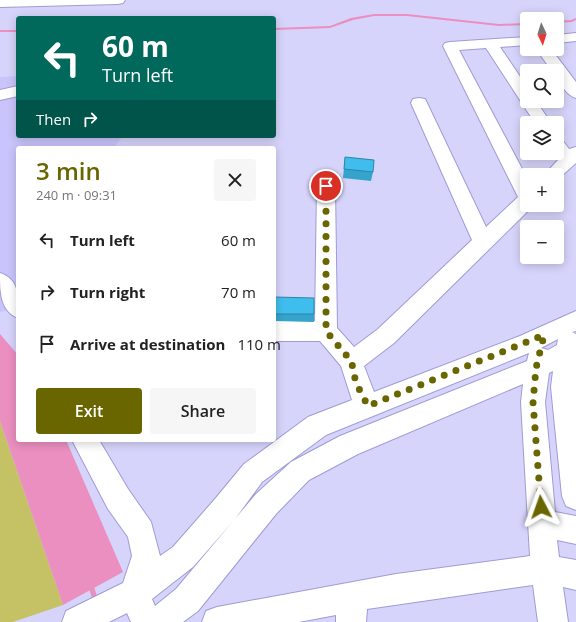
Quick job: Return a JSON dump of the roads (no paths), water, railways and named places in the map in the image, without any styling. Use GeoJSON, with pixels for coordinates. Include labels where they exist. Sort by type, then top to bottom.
{"type":"FeatureCollection","features":[{"type":"Feature","properties":{"kind":"street"},"geometry":{"type":"LineString","coordinates":[[0,3],[118,0]]}},
{"type":"Feature","properties":{"kind":"street"},"geometry":{"type":"LineString","coordinates":[[564,38],[576,37]]}},
{"type":"Feature","properties":{"kind":"street"},"geometry":{"type":"LineString","coordinates":[[520,41],[450,46],[520,182]]}},
{"type":"Feature","properties":{"kind":"street"},"geometry":{"type":"LineString","coordinates":[[490,43],[520,88]]}},
{"type":"Feature","properties":{"kind":"street"},"geometry":{"type":"LineString","coordinates":[[548,56],[576,93]]}},
{"type":"Feature","properties":{"kind":"street"},"geometry":{"type":"LineString","coordinates":[[0,95],[16,91]]}},
{"type":"Feature","properties":{"kind":"street"},"geometry":{"type":"LineString","coordinates":[[419,103],[483,242]]}},
{"type":"Feature","properties":{"kind":"street"},"geometry":{"type":"LineString","coordinates":[[560,168],[572,157],[564,151]]}},
{"type":"Feature","properties":{"kind":"street"},"geometry":{"type":"LineString","coordinates":[[326,186],[326,331],[352,362],[353,373],[368,406]]}},
{"type":"Feature","properties":{"kind":"street"},"geometry":{"type":"LineString","coordinates":[[352,362],[386,336],[520,207]]}},
{"type":"Feature","properties":{"kind":"street"},"geometry":{"type":"LineString","coordinates":[[0,282],[16,306]]}},
{"type":"Feature","properties":{"kind":"street"},"geometry":{"type":"LineString","coordinates":[[89,616],[135,593],[183,557],[225,509],[253,473],[318,426],[544,335],[575,320]]}},
{"type":"Feature","properties":{"kind":"street"},"geometry":{"type":"LineString","coordinates":[[575,320],[571,350],[563,387],[576,496]]}},
{"type":"Feature","properties":{"kind":"street"},"geometry":{"type":"LineString","coordinates":[[276,331],[326,331]]}},
{"type":"Feature","properties":{"kind":"street"},"geometry":{"type":"LineString","coordinates":[[544,335],[536,368],[533,402],[545,569],[553,622]]}},
{"type":"Feature","properties":{"kind":"street"},"geometry":{"type":"LineString","coordinates":[[158,622],[187,600],[266,504],[300,471],[349,445],[536,368],[571,350]]}},
{"type":"Feature","properties":{"kind":"street"},"geometry":{"type":"LineString","coordinates":[[86,442],[118,499],[141,532],[146,556],[135,593],[146,622]]}},
{"type":"Feature","properties":{"kind":"street"},"geometry":{"type":"LineString","coordinates":[[542,522],[576,530]]}},
{"type":"Feature","properties":{"kind":"street"},"geometry":{"type":"LineString","coordinates":[[217,622],[352,610],[396,589],[545,569],[576,575]]}},
{"type":"Feature","properties":{"kind":"waterway"},"geometry":{"type":"LineString","coordinates":[[276,29],[330,27],[352,19],[374,15],[407,15],[499,25],[520,24]]}},
{"type":"Feature","properties":{"kind":"waterway"},"geometry":{"type":"LineString","coordinates":[[564,22],[576,19]]}},
{"type":"Feature","properties":{"kind":"waterway"},"geometry":{"type":"LineString","coordinates":[[0,31],[16,31]]}},
{"type":"Feature","properties":{"kind":"waterway"},"geometry":{"type":"LineString","coordinates":[[90,583],[96,602]]}}]}
